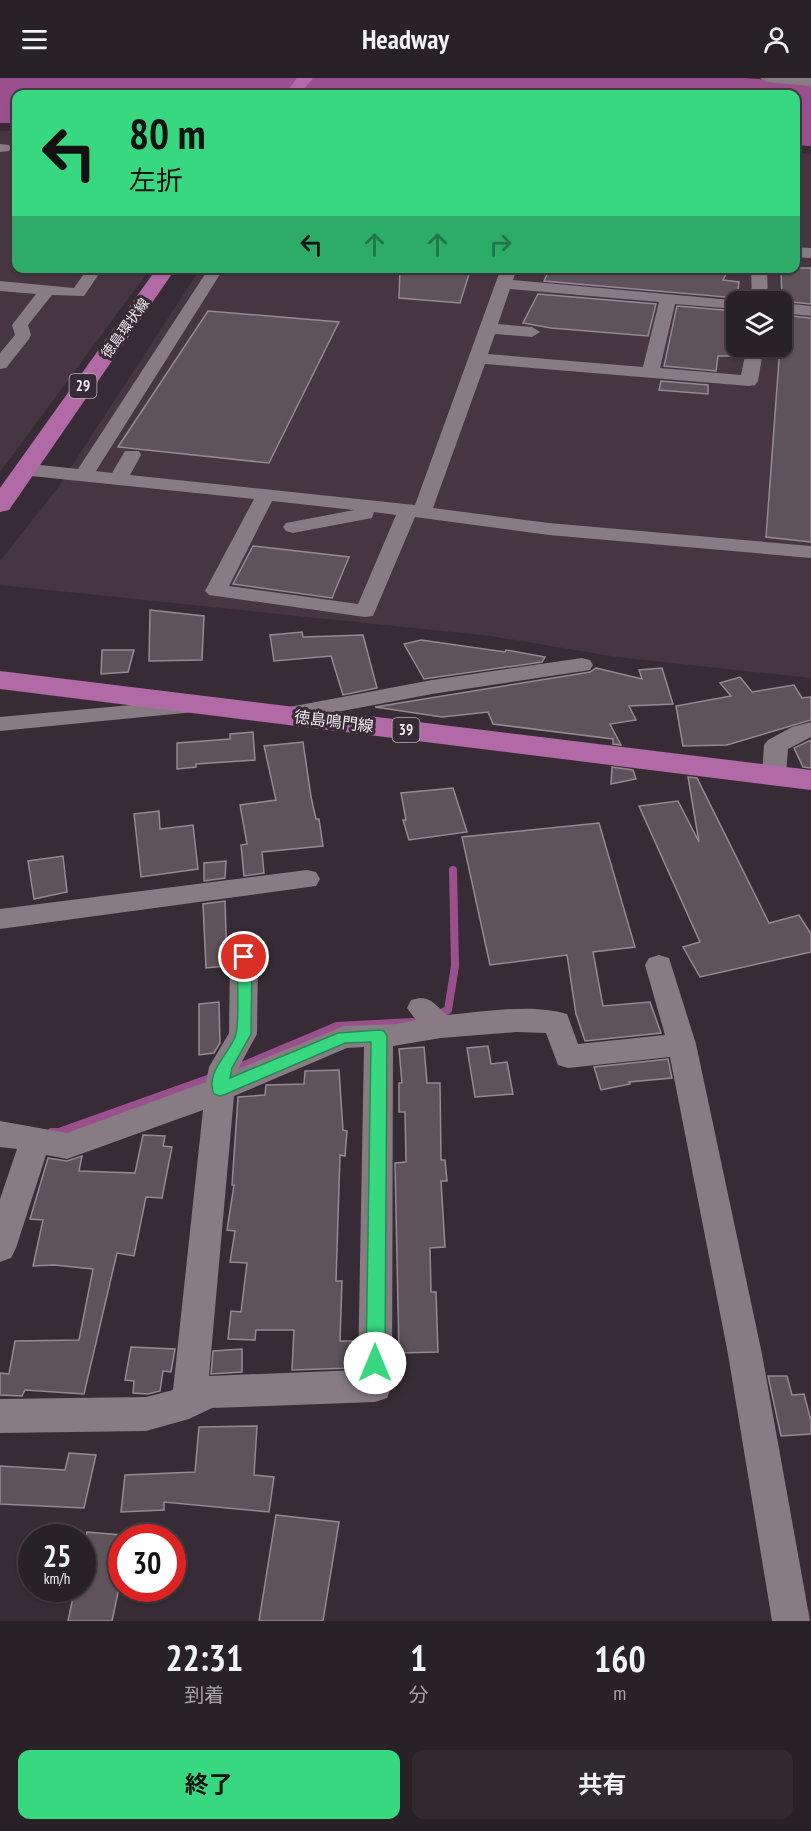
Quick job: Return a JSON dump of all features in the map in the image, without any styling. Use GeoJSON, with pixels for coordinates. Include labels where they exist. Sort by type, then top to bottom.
{"type":"FeatureCollection","features":[{"type":"Feature","properties":{"kind":"main road","name":"徳島環状線"},"geometry":{"type":"LineString","coordinates":[[0,505],[163,273]]}},
{"type":"Feature","properties":{"kind":"main road","name":"徳島鳴門線"},"geometry":{"type":"LineString","coordinates":[[0,680],[811,780]]}},
{"type":"Feature","properties":{"kind":"street"},"geometry":{"type":"LineString","coordinates":[[765,78],[811,82]]}},
{"type":"Feature","properties":{"kind":"street"},"geometry":{"type":"LineString","coordinates":[[0,286],[78,293],[92,273]]}},
{"type":"Feature","properties":{"kind":"street"},"geometry":{"type":"LineString","coordinates":[[83,476],[214,273]]}},
{"type":"Feature","properties":{"kind":"street"},"geometry":{"type":"LineString","coordinates":[[759,273],[760,291]]}},
{"type":"Feature","properties":{"kind":"street"},"geometry":{"type":"LineString","coordinates":[[266,495],[216,591],[365,611],[478,358],[506,276],[726,303]]}},
{"type":"Feature","properties":{"kind":"street"},"geometry":{"type":"LineString","coordinates":[[0,364],[23,335],[20,325],[48,290]]}},
{"type":"Feature","properties":{"kind":"street"},"geometry":{"type":"LineString","coordinates":[[650,373],[668,297]]}},
{"type":"Feature","properties":{"kind":"street"},"geometry":{"type":"LineString","coordinates":[[792,309],[811,311]]}},
{"type":"Feature","properties":{"kind":"street"},"geometry":{"type":"LineString","coordinates":[[488,328],[532,332]]}},
{"type":"Feature","properties":{"kind":"street"},"geometry":{"type":"LineString","coordinates":[[478,358],[749,381],[754,357]]}},
{"type":"Feature","properties":{"kind":"street"},"geometry":{"type":"LineString","coordinates":[[118,479],[132,455]]}},
{"type":"Feature","properties":{"kind":"street"},"geometry":{"type":"LineString","coordinates":[[32,470],[408,511],[549,530],[811,552]]}},
{"type":"Feature","properties":{"kind":"street"},"geometry":{"type":"LineString","coordinates":[[293,526],[408,511]]}},
{"type":"Feature","properties":{"kind":"street"},"geometry":{"type":"LineString","coordinates":[[284,715],[432,687],[582,665]]}},
{"type":"Feature","properties":{"kind":"street"},"geometry":{"type":"LineString","coordinates":[[0,724],[205,705]]}},
{"type":"Feature","properties":{"kind":"street"},"geometry":{"type":"LineString","coordinates":[[774,776],[776,745],[800,732],[811,729]]}},
{"type":"Feature","properties":{"kind":"street"},"geometry":{"type":"LineString","coordinates":[[0,919],[307,879]]}},
{"type":"Feature","properties":{"kind":"street"},"geometry":{"type":"LineString","coordinates":[[189,1402],[222,1078],[243,1034],[244,957]]}},
{"type":"Feature","properties":{"kind":"street"},"geometry":{"type":"LineString","coordinates":[[659,965],[682,1044],[747,1366],[791,1621]]}},
{"type":"Feature","properties":{"kind":"street"},"geometry":{"type":"LineString","coordinates":[[0,1134],[67,1146],[112,1119],[186,1104],[222,1078],[344,1037],[379,1036],[431,1018],[557,1022],[568,1057],[682,1044]]}},
{"type":"Feature","properties":{"kind":"street"},"geometry":{"type":"LineString","coordinates":[[0,1416],[146,1414],[189,1402],[209,1392],[375,1386],[379,1036]]}},
{"type":"Feature","properties":{"kind":"street"},"geometry":{"type":"LineString","coordinates":[[0,1248],[35,1140]]}},
{"type":"Feature","properties":{"kind":"shaded area"},"geometry":{"type":"Polygon","coordinates":[[[0,78],[744,78],[811,83],[811,146],[800,145],[800,90],[12,90],[12,123],[0,123],[0,78]]]}},
{"type":"Feature","properties":{"kind":"shaded area"},"geometry":{"type":"Polygon","coordinates":[[[0,131],[12,131],[12,273],[147,273],[0,472],[0,131]]]}},
{"type":"Feature","properties":{"kind":"shaded area"},"geometry":{"type":"Polygon","coordinates":[[[800,153],[811,154],[811,678],[617,657],[491,636],[0,585],[0,561],[57,489],[197,273],[800,273],[800,153]]]}},
{"type":"Feature","properties":{"kind":"building"},"geometry":{"type":"Polygon","coordinates":[[[800,268],[811,268],[811,304],[792,302],[792,291],[782,291],[781,273],[800,273],[800,268]]]}},
{"type":"Feature","properties":{"kind":"building"},"geometry":{"type":"Polygon","coordinates":[[[400,273],[469,273],[460,303],[399,298],[400,273]]]}},
{"type":"Feature","properties":{"kind":"building"},"geometry":{"type":"Polygon","coordinates":[[[548,273],[715,273],[726,274],[723,280],[739,282],[738,291],[726,291],[726,297],[544,281],[548,273]]]}},
{"type":"Feature","properties":{"kind":"building"},"geometry":{"type":"Polygon","coordinates":[[[538,294],[656,304],[648,336],[551,328],[523,323],[538,294]]]}},
{"type":"Feature","properties":{"kind":"building"},"geometry":{"type":"Polygon","coordinates":[[[677,306],[726,310],[726,356],[718,356],[716,371],[664,366],[677,306]]]}},
{"type":"Feature","properties":{"kind":"building"},"geometry":{"type":"Polygon","coordinates":[[[208,311],[339,322],[269,463],[118,447],[208,311]]]}},
{"type":"Feature","properties":{"kind":"building"},"geometry":{"type":"Polygon","coordinates":[[[792,316],[811,318],[811,542],[766,537],[779,357],[792,357],[792,316]]]}},
{"type":"Feature","properties":{"kind":"building"},"geometry":{"type":"Polygon","coordinates":[[[661,381],[708,385],[708,394],[659,390],[661,381]]]}},
{"type":"Feature","properties":{"kind":"building"},"geometry":{"type":"Polygon","coordinates":[[[253,546],[349,557],[332,598],[233,584],[253,546]]]}},
{"type":"Feature","properties":{"kind":"building"},"geometry":{"type":"Polygon","coordinates":[[[150,610],[204,616],[202,660],[149,661],[150,610]]]}},
{"type":"Feature","properties":{"kind":"building"},"geometry":{"type":"Polygon","coordinates":[[[302,632],[303,637],[363,635],[377,688],[343,695],[331,656],[274,661],[270,635],[302,632]]]}},
{"type":"Feature","properties":{"kind":"building"},"geometry":{"type":"Polygon","coordinates":[[[421,640],[545,657],[542,662],[424,679],[404,644],[421,640]]]}},
{"type":"Feature","properties":{"kind":"building"},"geometry":{"type":"Polygon","coordinates":[[[102,650],[134,650],[128,672],[101,674],[102,650]]]}},
{"type":"Feature","properties":{"kind":"building"},"geometry":{"type":"Polygon","coordinates":[[[596,668],[642,679],[639,670],[662,668],[673,704],[629,706],[636,720],[610,724],[621,745],[613,744],[613,739],[493,724],[488,712],[442,717],[375,707],[590,672],[596,668]]]}},
{"type":"Feature","properties":{"kind":"building"},"geometry":{"type":"Polygon","coordinates":[[[740,677],[752,692],[794,685],[802,698],[811,697],[811,720],[727,745],[683,746],[676,706],[731,696],[720,683],[740,677]]]}},
{"type":"Feature","properties":{"kind":"building"},"geometry":{"type":"Polygon","coordinates":[[[253,732],[255,760],[196,764],[196,767],[177,769],[177,743],[230,739],[230,734],[253,732]]]}},
{"type":"Feature","properties":{"kind":"building"},"geometry":{"type":"Polygon","coordinates":[[[811,740],[811,768],[803,767],[794,748],[811,740]]]}},
{"type":"Feature","properties":{"kind":"building"},"geometry":{"type":"Polygon","coordinates":[[[303,742],[311,797],[316,819],[319,819],[323,846],[262,852],[264,873],[244,876],[241,845],[247,844],[240,805],[276,800],[264,746],[303,742]]]}},
{"type":"Feature","properties":{"kind":"building"},"geometry":{"type":"Polygon","coordinates":[[[612,767],[633,770],[636,779],[611,784],[612,767]]]}},
{"type":"Feature","properties":{"kind":"building"},"geometry":{"type":"Polygon","coordinates":[[[688,777],[697,778],[769,923],[799,915],[811,934],[811,952],[700,977],[683,947],[700,942],[639,806],[678,801],[699,842],[688,777]]]}},
{"type":"Feature","properties":{"kind":"building"},"geometry":{"type":"Polygon","coordinates":[[[453,788],[467,832],[409,840],[403,820],[406,820],[401,793],[453,788]]]}},
{"type":"Feature","properties":{"kind":"building"},"geometry":{"type":"Polygon","coordinates":[[[159,811],[160,829],[193,825],[198,869],[141,877],[134,814],[159,811]]]}},
{"type":"Feature","properties":{"kind":"building"},"geometry":{"type":"Polygon","coordinates":[[[599,823],[635,947],[593,952],[603,1006],[650,1002],[661,1033],[585,1041],[576,1014],[567,955],[490,965],[462,837],[599,823]]]}},
{"type":"Feature","properties":{"kind":"building"},"geometry":{"type":"Polygon","coordinates":[[[63,856],[67,892],[34,899],[28,861],[63,856]]]}},
{"type":"Feature","properties":{"kind":"building"},"geometry":{"type":"Polygon","coordinates":[[[226,861],[225,878],[204,881],[204,863],[226,861]]]}},
{"type":"Feature","properties":{"kind":"building"},"geometry":{"type":"Polygon","coordinates":[[[225,901],[227,966],[206,968],[203,904],[225,901]]]}},
{"type":"Feature","properties":{"kind":"building"},"geometry":{"type":"Polygon","coordinates":[[[219,1002],[220,1043],[214,1053],[199,1055],[199,1004],[219,1002]]]}},
{"type":"Feature","properties":{"kind":"building"},"geometry":{"type":"Polygon","coordinates":[[[488,1046],[491,1064],[507,1062],[513,1094],[475,1097],[467,1048],[488,1046]]]}},
{"type":"Feature","properties":{"kind":"building"},"geometry":{"type":"Polygon","coordinates":[[[424,1047],[427,1083],[440,1083],[441,1160],[445,1160],[447,1181],[441,1181],[445,1247],[430,1248],[431,1292],[436,1292],[438,1352],[399,1353],[395,1163],[406,1162],[405,1112],[399,1112],[399,1083],[402,1083],[399,1049],[424,1047]]]}},
{"type":"Feature","properties":{"kind":"building"},"geometry":{"type":"Polygon","coordinates":[[[668,1059],[672,1078],[629,1082],[630,1084],[601,1090],[594,1067],[668,1059]]]}},
{"type":"Feature","properties":{"kind":"building"},"geometry":{"type":"Polygon","coordinates":[[[339,1070],[343,1130],[347,1131],[345,1156],[340,1155],[336,1281],[342,1281],[340,1341],[352,1341],[352,1368],[292,1370],[294,1330],[256,1330],[255,1340],[228,1339],[231,1311],[241,1312],[247,1263],[230,1262],[235,1231],[227,1230],[234,1185],[232,1185],[238,1097],[265,1095],[266,1085],[304,1084],[305,1071],[339,1070]]]}},
{"type":"Feature","properties":{"kind":"building"},"geometry":{"type":"Polygon","coordinates":[[[143,1135],[165,1136],[163,1146],[172,1147],[162,1198],[146,1197],[134,1256],[117,1253],[84,1394],[25,1390],[22,1396],[0,1395],[0,1373],[9,1374],[15,1341],[79,1340],[93,1269],[54,1265],[33,1266],[43,1220],[30,1219],[48,1158],[67,1161],[82,1156],[79,1171],[135,1173],[143,1135]]]}},
{"type":"Feature","properties":{"kind":"building"},"geometry":{"type":"Polygon","coordinates":[[[131,1347],[175,1349],[171,1372],[163,1371],[160,1391],[148,1394],[133,1393],[134,1381],[125,1380],[131,1347]]]}},
{"type":"Feature","properties":{"kind":"building"},"geometry":{"type":"Polygon","coordinates":[[[242,1349],[242,1372],[211,1374],[213,1351],[242,1349]]]}},
{"type":"Feature","properties":{"kind":"building"},"geometry":{"type":"Polygon","coordinates":[[[768,1376],[787,1376],[792,1395],[804,1394],[811,1421],[811,1434],[781,1436],[768,1376]]]}},
{"type":"Feature","properties":{"kind":"building"},"geometry":{"type":"Polygon","coordinates":[[[257,1426],[254,1475],[274,1477],[269,1512],[164,1502],[164,1510],[121,1512],[125,1475],[195,1472],[199,1427],[257,1426]]]}},
{"type":"Feature","properties":{"kind":"building"},"geometry":{"type":"Polygon","coordinates":[[[69,1453],[96,1455],[84,1508],[0,1504],[0,1466],[65,1470],[69,1453]]]}},
{"type":"Feature","properties":{"kind":"building"},"geometry":{"type":"Polygon","coordinates":[[[276,1515],[339,1522],[323,1621],[259,1621],[276,1515]]]}},
{"type":"Feature","properties":{"kind":"building"},"geometry":{"type":"Polygon","coordinates":[[[96,1533],[108,1534],[108,1602],[116,1602],[112,1621],[68,1621],[72,1602],[96,1602],[96,1533]]]}},
{"type":"Feature","properties":{"kind":"waterway"},"geometry":{"type":"LineString","coordinates":[[435,1016],[448,1010],[455,966],[453,870]]}},
{"type":"Feature","properties":{"kind":"waterway"},"geometry":{"type":"LineString","coordinates":[[230,1071],[337,1026],[413,1022]]}},
{"type":"Feature","properties":{"kind":"waterway"},"geometry":{"type":"LineString","coordinates":[[52,1132],[59,1132],[216,1076]]}},
{"type":"Feature","properties":{"kind":"route"},"geometry":{"type":"LineString","coordinates":[[244,957],[243,1034],[224,1067],[220,1089],[344,1037],[379,1036],[375,1363]]}}]}
